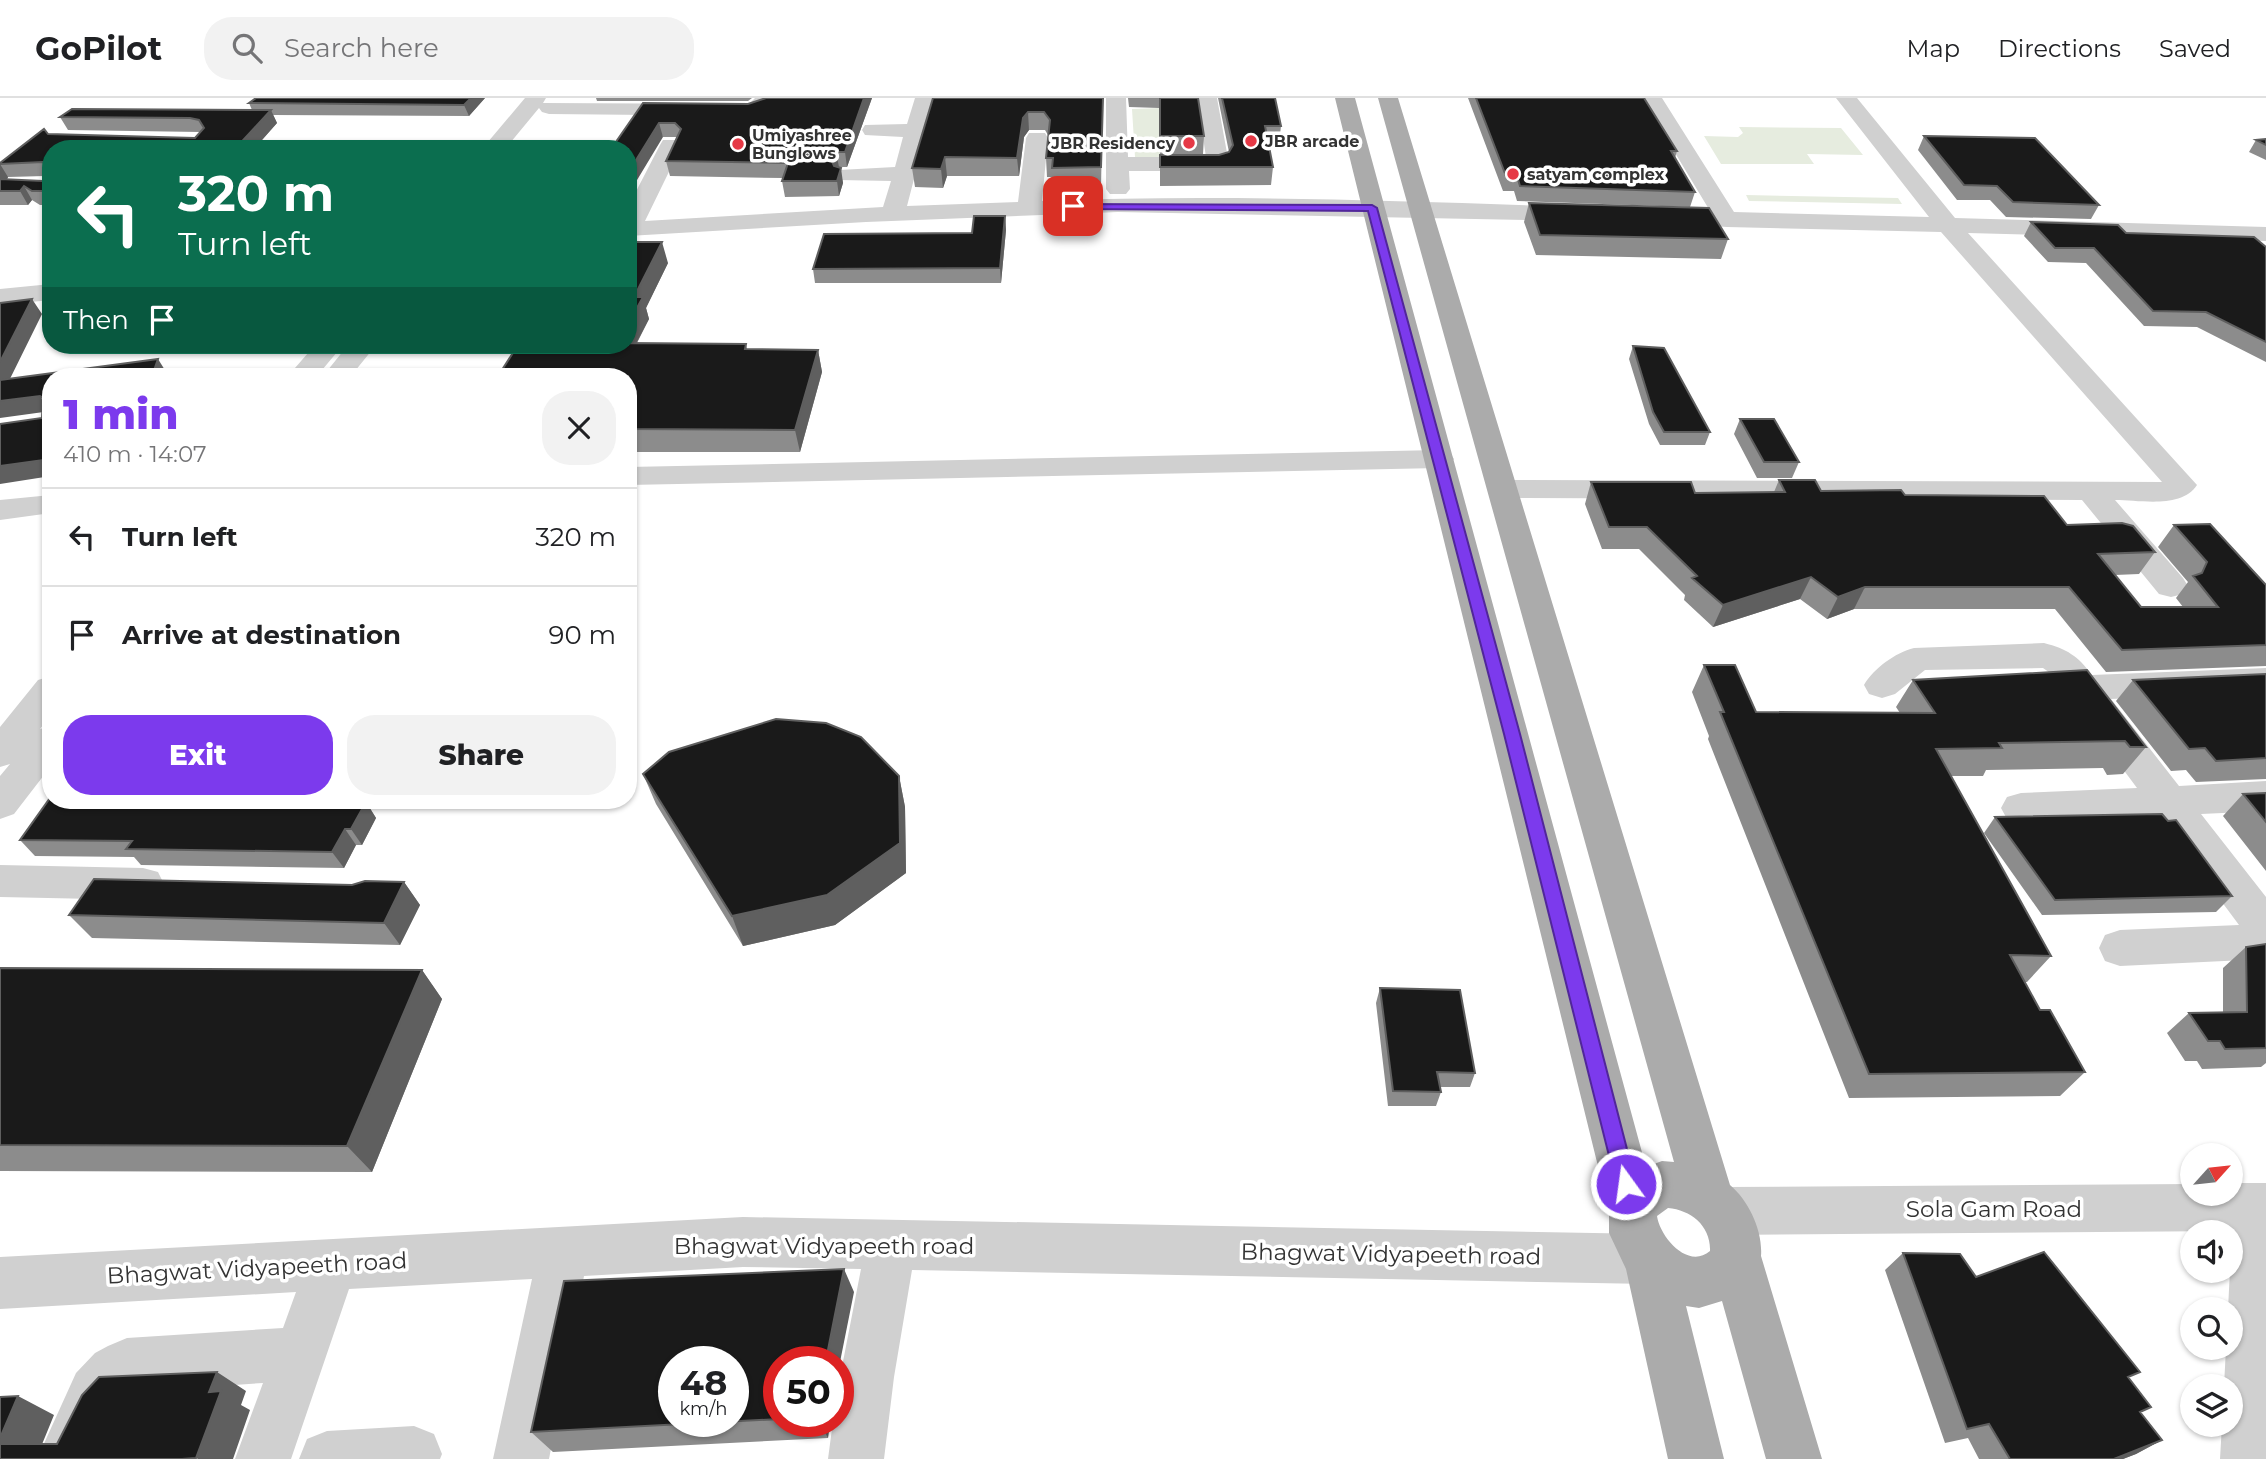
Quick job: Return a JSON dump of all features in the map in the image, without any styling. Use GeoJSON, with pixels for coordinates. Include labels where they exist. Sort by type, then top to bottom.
{"type":"FeatureCollection","features":[{"type":"Feature","properties":{"kind":"main road"},"geometry":{"type":"LineString","coordinates":[[1345,98],[1633,1210],[1632,1226],[1638,1243],[1649,1259],[1665,1272],[1700,1283],[1717,1279],[1728,1270],[1723,1222],[1695,1189],[1678,1185],[1662,1185],[1649,1189],[1639,1198],[1633,1210]]}},
{"type":"Feature","properties":{"kind":"main road"},"geometry":{"type":"LineString","coordinates":[[1388,98],[1794,1459]]}},
{"type":"Feature","properties":{"kind":"main road"},"geometry":{"type":"LineString","coordinates":[[1649,1259],[1696,1459]]}},
{"type":"Feature","properties":{"kind":"street"},"geometry":{"type":"LineString","coordinates":[[504,140],[547,101],[689,104],[751,110],[760,107],[765,98]]}},
{"type":"Feature","properties":{"kind":"street"},"geometry":{"type":"LineString","coordinates":[[893,214],[925,98]]}},
{"type":"Feature","properties":{"kind":"street"},"geometry":{"type":"LineString","coordinates":[[1116,98],[1118,205]]}},
{"type":"Feature","properties":{"kind":"street"},"geometry":{"type":"LineString","coordinates":[[1117,164],[1218,164],[1207,98]]}},
{"type":"Feature","properties":{"kind":"street"},"geometry":{"type":"LineString","coordinates":[[1652,98],[1727,220]]}},
{"type":"Feature","properties":{"kind":"street"},"geometry":{"type":"LineString","coordinates":[[1504,489],[2174,491],[2182,485],[1948,225],[1846,98]]}},
{"type":"Feature","properties":{"kind":"street"},"geometry":{"type":"LineString","coordinates":[[523,140],[547,101]]}},
{"type":"Feature","properties":{"kind":"street"},"geometry":{"type":"LineString","coordinates":[[873,130],[916,131]]}},
{"type":"Feature","properties":{"kind":"street"},"geometry":{"type":"LineString","coordinates":[[1029,208],[1037,138]]}},
{"type":"Feature","properties":{"kind":"street"},"geometry":{"type":"LineString","coordinates":[[637,211],[671,145]]}},
{"type":"Feature","properties":{"kind":"street"},"geometry":{"type":"LineString","coordinates":[[847,175],[904,174]]}},
{"type":"Feature","properties":{"kind":"street"},"geometry":{"type":"LineString","coordinates":[[637,228],[1118,205],[1421,209],[1602,215]]}},
{"type":"Feature","properties":{"kind":"street"},"geometry":{"type":"LineString","coordinates":[[1643,217],[2266,234]]}},
{"type":"Feature","properties":{"kind":"street"},"geometry":{"type":"LineString","coordinates":[[0,297],[42,289]]}},
{"type":"Feature","properties":{"kind":"street"},"geometry":{"type":"LineString","coordinates":[[309,368],[320,354]]}},
{"type":"Feature","properties":{"kind":"street"},"geometry":{"type":"LineString","coordinates":[[343,368],[355,354]]}},
{"type":"Feature","properties":{"kind":"street"},"geometry":{"type":"LineString","coordinates":[[637,475],[1439,459]]}},
{"type":"Feature","properties":{"kind":"street"},"geometry":{"type":"LineString","coordinates":[[2091,491],[2171,586]]}},
{"type":"Feature","properties":{"kind":"street"},"geometry":{"type":"LineString","coordinates":[[0,510],[42,505]]}},
{"type":"Feature","properties":{"kind":"street"},"geometry":{"type":"LineString","coordinates":[[1882,685],[1914,660],[1924,658],[2044,655],[2066,666],[2266,931],[2120,948]]}},
{"type":"Feature","properties":{"kind":"street"},"geometry":{"type":"LineString","coordinates":[[2082,688],[2266,680]]}},
{"type":"Feature","properties":{"kind":"street"},"geometry":{"type":"LineString","coordinates":[[0,753],[42,700]]}},
{"type":"Feature","properties":{"kind":"street"},"geometry":{"type":"LineString","coordinates":[[0,804],[42,750]]}},
{"type":"Feature","properties":{"kind":"street"},"geometry":{"type":"LineString","coordinates":[[2021,808],[2266,796]]}},
{"type":"Feature","properties":{"kind":"street"},"geometry":{"type":"LineString","coordinates":[[0,881],[178,885]]}},
{"type":"Feature","properties":{"kind":"street"},"geometry":{"type":"LineString","coordinates":[[2248,1459],[2262,1207]]}},
{"type":"Feature","properties":{"kind":"street","name":"Sola Gam Road"},"geometry":{"type":"LineString","coordinates":[[1723,1222],[2262,1207]]}},
{"type":"Feature","properties":{"kind":"street","name":"Bhagwat Vidyapeeth road"},"geometry":{"type":"LineString","coordinates":[[0,1283],[743,1242],[1649,1259]]}},
{"type":"Feature","properties":{"kind":"street"},"geometry":{"type":"LineString","coordinates":[[856,1459],[867,1377],[891,1245]]}},
{"type":"Feature","properties":{"kind":"street"},"geometry":{"type":"LineString","coordinates":[[521,1459],[564,1252]]}},
{"type":"Feature","properties":{"kind":"street"},"geometry":{"type":"LineString","coordinates":[[263,1459],[332,1264]]}},
{"type":"Feature","properties":{"kind":"street"},"geometry":{"type":"LineString","coordinates":[[65,1459],[95,1389],[112,1371],[127,1365],[300,1354]]}},
{"type":"Feature","properties":{"kind":"street"},"geometry":{"type":"LineString","coordinates":[[327,1459],[414,1454]]}},
{"type":"Feature","properties":{"kind":"shaded area"},"geometry":{"type":"Polygon","coordinates":[[[1159,108],[1163,157],[1135,157],[1132,109],[1159,108]]]}},
{"type":"Feature","properties":{"kind":"shaded area"},"geometry":{"type":"Polygon","coordinates":[[[1739,127],[1841,128],[1863,155],[1807,154],[1814,164],[1721,164],[1704,136],[1738,137],[1743,133],[1739,127]]]}},
{"type":"Feature","properties":{"kind":"shaded area"},"geometry":{"type":"Polygon","coordinates":[[[1746,195],[1898,198],[1902,204],[1749,201],[1746,195]]]}},
{"type":"Feature","properties":{"kind":"building"},"geometry":{"type":"Polygon","coordinates":[[[256,98],[471,98],[464,105],[249,103],[256,98]]]}},
{"type":"Feature","properties":{"kind":"building"},"geometry":{"type":"Polygon","coordinates":[[[766,98],[864,98],[845,152],[836,152],[831,159],[834,166],[841,168],[837,181],[782,181],[788,163],[666,161],[681,129],[675,123],[659,123],[637,158],[637,140],[617,140],[643,103],[748,104],[766,98]]]}},
{"type":"Feature","properties":{"kind":"building"},"geometry":{"type":"Polygon","coordinates":[[[933,98],[1103,98],[1101,167],[1052,168],[1053,158],[1046,158],[1050,120],[1044,112],[1028,112],[1023,118],[1017,158],[945,157],[941,169],[912,168],[933,98]]]}},
{"type":"Feature","properties":{"kind":"building"},"geometry":{"type":"Polygon","coordinates":[[[1160,98],[1198,98],[1204,136],[1160,136],[1160,98]]]}},
{"type":"Feature","properties":{"kind":"building"},"geometry":{"type":"Polygon","coordinates":[[[1222,98],[1275,98],[1281,126],[1265,126],[1273,167],[1160,167],[1160,155],[1219,155],[1229,152],[1233,145],[1222,98]]]}},
{"type":"Feature","properties":{"kind":"building"},"geometry":{"type":"Polygon","coordinates":[[[1476,98],[1644,98],[1677,151],[1671,151],[1695,192],[1520,186],[1517,176],[1506,176],[1476,98]]]}},
{"type":"Feature","properties":{"kind":"building"},"geometry":{"type":"Polygon","coordinates":[[[72,109],[271,110],[243,140],[42,140],[42,162],[0,164],[44,129],[48,134],[195,138],[204,128],[199,120],[190,118],[60,117],[72,109]]]}},
{"type":"Feature","properties":{"kind":"building"},"geometry":{"type":"Polygon","coordinates":[[[1924,136],[2035,138],[2099,205],[2013,202],[1997,186],[1964,185],[1924,136]]]}},
{"type":"Feature","properties":{"kind":"building"},"geometry":{"type":"Polygon","coordinates":[[[0,179],[42,181],[42,191],[32,191],[24,186],[20,191],[0,191],[0,179]]]}},
{"type":"Feature","properties":{"kind":"building"},"geometry":{"type":"Polygon","coordinates":[[[1529,203],[1709,208],[1728,239],[1540,235],[1529,203]]]}},
{"type":"Feature","properties":{"kind":"building"},"geometry":{"type":"Polygon","coordinates":[[[974,216],[1005,216],[1000,268],[813,269],[824,234],[972,233],[974,216]]]}},
{"type":"Feature","properties":{"kind":"building"},"geometry":{"type":"Polygon","coordinates":[[[2031,222],[2118,225],[2126,233],[2254,237],[2266,247],[2266,342],[2206,312],[2153,311],[2094,248],[2055,248],[2031,222]]]}},
{"type":"Feature","properties":{"kind":"building"},"geometry":{"type":"Polygon","coordinates":[[[637,242],[662,242],[637,291],[637,242]]]}},
{"type":"Feature","properties":{"kind":"building"},"geometry":{"type":"Polygon","coordinates":[[[637,297],[643,297],[637,308],[637,297]]]}},
{"type":"Feature","properties":{"kind":"building"},"geometry":{"type":"Polygon","coordinates":[[[32,299],[0,362],[0,303],[32,299]]]}},
{"type":"Feature","properties":{"kind":"building"},"geometry":{"type":"Polygon","coordinates":[[[637,343],[746,344],[745,349],[818,350],[795,430],[637,429],[637,368],[503,368],[512,354],[637,354],[637,343]]]}},
{"type":"Feature","properties":{"kind":"building"},"geometry":{"type":"Polygon","coordinates":[[[1633,346],[1664,348],[1710,432],[1664,432],[1653,412],[1633,346]]]}},
{"type":"Feature","properties":{"kind":"building"},"geometry":{"type":"Polygon","coordinates":[[[158,359],[155,368],[90,368],[158,359]]]}},
{"type":"Feature","properties":{"kind":"building"},"geometry":{"type":"Polygon","coordinates":[[[42,374],[42,397],[0,401],[0,380],[42,374]]]}},
{"type":"Feature","properties":{"kind":"building"},"geometry":{"type":"Polygon","coordinates":[[[42,418],[42,460],[0,466],[0,424],[42,418]]]}},
{"type":"Feature","properties":{"kind":"building"},"geometry":{"type":"Polygon","coordinates":[[[1740,419],[1774,419],[1799,462],[1764,462],[1740,419]]]}},
{"type":"Feature","properties":{"kind":"building"},"geometry":{"type":"Polygon","coordinates":[[[1779,480],[1815,480],[1821,491],[1901,490],[1905,495],[2044,496],[2067,525],[2122,523],[2133,526],[2155,552],[2098,554],[2141,607],[2218,607],[2193,576],[2202,573],[2207,562],[2174,525],[2210,524],[2266,585],[2266,645],[2122,650],[2069,587],[1865,587],[1838,597],[1811,577],[1723,605],[1692,578],[1697,576],[1647,527],[1609,527],[1591,482],[1691,482],[1695,493],[1785,492],[1779,480]]]}},
{"type":"Feature","properties":{"kind":"building"},"geometry":{"type":"Polygon","coordinates":[[[1704,665],[1735,665],[1756,712],[1935,713],[1913,680],[2087,670],[2146,747],[2130,747],[2125,741],[1999,743],[2002,748],[1936,749],[2051,956],[2010,955],[2040,1010],[2050,1010],[2085,1072],[1869,1074],[1720,712],[1724,712],[1704,665]]]}},
{"type":"Feature","properties":{"kind":"building"},"geometry":{"type":"Polygon","coordinates":[[[2266,674],[2266,758],[2216,761],[2205,748],[2189,749],[2133,680],[2266,674]]]}},
{"type":"Feature","properties":{"kind":"building"},"geometry":{"type":"Polygon","coordinates":[[[776,719],[826,723],[861,737],[899,776],[900,843],[827,895],[732,916],[643,774],[669,752],[776,719]]]}},
{"type":"Feature","properties":{"kind":"building"},"geometry":{"type":"Polygon","coordinates":[[[2266,793],[2266,822],[2243,794],[2266,793]]]}},
{"type":"Feature","properties":{"kind":"building"},"geometry":{"type":"Polygon","coordinates":[[[42,809],[362,809],[351,829],[345,829],[332,852],[126,849],[132,841],[20,840],[42,809]]]}},
{"type":"Feature","properties":{"kind":"building"},"geometry":{"type":"Polygon","coordinates":[[[2162,814],[2168,821],[2176,820],[2232,896],[2055,900],[1995,817],[2162,814]]]}},
{"type":"Feature","properties":{"kind":"building"},"geometry":{"type":"Polygon","coordinates":[[[94,879],[352,885],[365,881],[404,882],[384,923],[69,915],[94,879]]]}},
{"type":"Feature","properties":{"kind":"building"},"geometry":{"type":"Polygon","coordinates":[[[2266,944],[2266,1048],[2225,1049],[2220,1041],[2208,1041],[2189,1013],[2247,1012],[2246,947],[2266,944]]]}},
{"type":"Feature","properties":{"kind":"building"},"geometry":{"type":"Polygon","coordinates":[[[0,968],[422,970],[347,1146],[0,1145],[0,968]]]}},
{"type":"Feature","properties":{"kind":"building"},"geometry":{"type":"Polygon","coordinates":[[[1380,988],[1460,990],[1475,1073],[1437,1072],[1441,1092],[1393,1091],[1380,988]]]}},
{"type":"Feature","properties":{"kind":"building"},"geometry":{"type":"Polygon","coordinates":[[[2044,1252],[2140,1372],[2128,1377],[2151,1407],[2140,1412],[2162,1440],[2114,1459],[2010,1459],[1989,1424],[1967,1429],[1903,1253],[1960,1254],[1976,1277],[2044,1252]]]}},
{"type":"Feature","properties":{"kind":"building"},"geometry":{"type":"Polygon","coordinates":[[[844,1269],[829,1346],[763,1346],[763,1420],[749,1421],[749,1346],[658,1346],[658,1425],[531,1432],[564,1281],[844,1269]]]}},
{"type":"Feature","properties":{"kind":"building"},"geometry":{"type":"Polygon","coordinates":[[[217,1372],[209,1392],[221,1391],[196,1458],[0,1459],[0,1444],[57,1444],[82,1395],[99,1377],[217,1372]]]}},
{"type":"Feature","properties":{"kind":"building"},"geometry":{"type":"Polygon","coordinates":[[[18,1396],[0,1438],[0,1397],[18,1396]]]}},
{"type":"Feature","properties":{"kind":"place","name":"JBR arcade"},"geometry":{"type":"Point","coordinates":[1251,141]}},
{"type":"Feature","properties":{"kind":"place","name":"JBR Residency"},"geometry":{"type":"Point","coordinates":[1189,143]}},
{"type":"Feature","properties":{"kind":"place","name":"Umiyashree Bunglows"},"geometry":{"type":"Point","coordinates":[738,144]}},
{"type":"Feature","properties":{"kind":"place","name":"satyam complex"},"geometry":{"type":"Point","coordinates":[1513,174]}},
{"type":"Feature","properties":{"kind":"route"},"geometry":{"type":"LineString","coordinates":[[1073,206],[1372,208],[1512,734],[1626,1184]]}}]}
